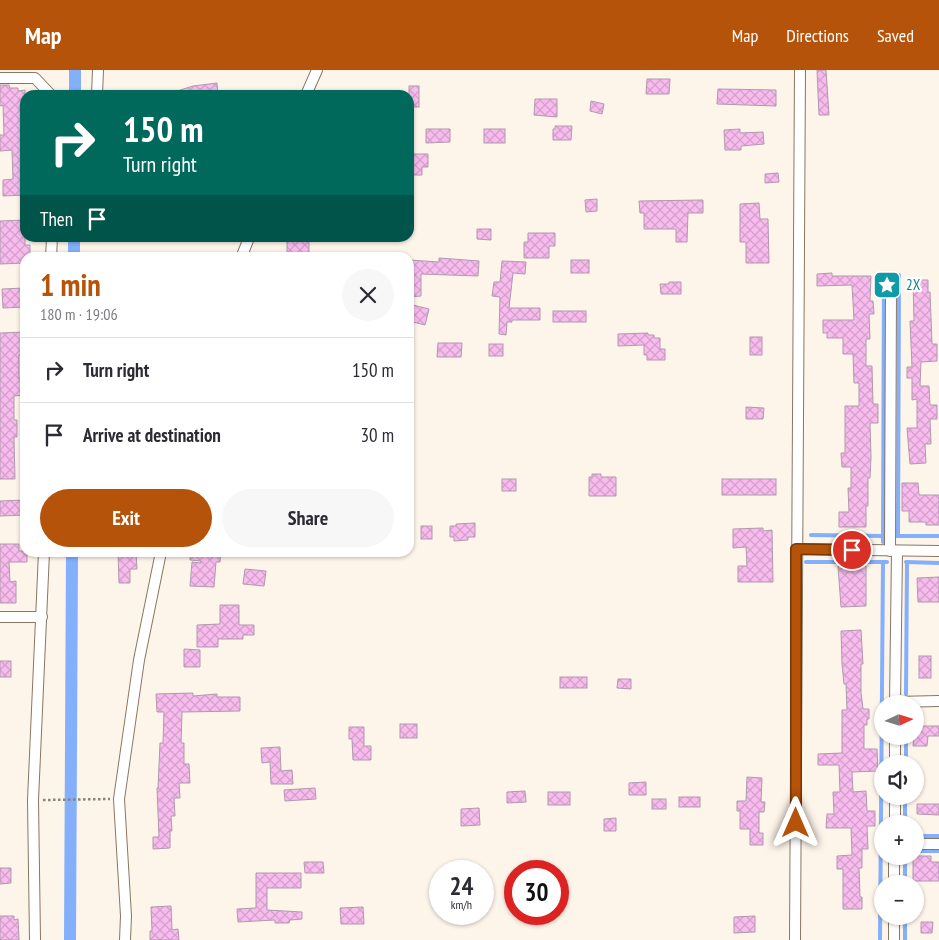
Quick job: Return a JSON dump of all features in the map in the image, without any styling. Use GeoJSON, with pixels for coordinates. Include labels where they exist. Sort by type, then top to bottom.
{"type":"FeatureCollection","features":[{"type":"Feature","properties":{"kind":"street"},"geometry":{"type":"LineString","coordinates":[[97,90],[98,70]]}},
{"type":"Feature","properties":{"kind":"street"},"geometry":{"type":"LineString","coordinates":[[308,90],[316,70]]}},
{"type":"Feature","properties":{"kind":"street"},"geometry":{"type":"LineString","coordinates":[[795,940],[800,70]]}},
{"type":"Feature","properties":{"kind":"street"},"geometry":{"type":"LineString","coordinates":[[0,78],[35,78],[47,90]]}},
{"type":"Feature","properties":{"kind":"street"},"geometry":{"type":"LineString","coordinates":[[891,286],[896,695]]}},
{"type":"Feature","properties":{"kind":"street"},"geometry":{"type":"LineString","coordinates":[[796,549],[939,551]]}},
{"type":"Feature","properties":{"kind":"street"},"geometry":{"type":"LineString","coordinates":[[35,940],[33,800],[44,557]]}},
{"type":"Feature","properties":{"kind":"street"},"geometry":{"type":"LineString","coordinates":[[125,940],[126,916],[118,799],[138,660],[160,557]]}},
{"type":"Feature","properties":{"kind":"street"},"geometry":{"type":"LineString","coordinates":[[0,617],[42,617]]}},
{"type":"Feature","properties":{"kind":"street"},"geometry":{"type":"LineString","coordinates":[[924,702],[939,701]]}},
{"type":"Feature","properties":{"kind":"street"},"geometry":{"type":"LineString","coordinates":[[924,844],[939,844]]}},
{"type":"Feature","properties":{"kind":"street"},"geometry":{"type":"LineString","coordinates":[[894,925],[894,940]]}},
{"type":"Feature","properties":{"kind":"path"},"geometry":{"type":"LineString","coordinates":[[47,800],[118,799]]}},
{"type":"Feature","properties":{"kind":"building"},"geometry":{"type":"Polygon","coordinates":[[[817,70],[826,70],[829,115],[819,115],[817,70]]]}},
{"type":"Feature","properties":{"kind":"building"},"geometry":{"type":"Polygon","coordinates":[[[647,79],[670,79],[669,94],[646,94],[647,79]]]}},
{"type":"Feature","properties":{"kind":"building"},"geometry":{"type":"Polygon","coordinates":[[[217,83],[218,90],[180,90],[193,86],[217,83]]]}},
{"type":"Feature","properties":{"kind":"building"},"geometry":{"type":"Polygon","coordinates":[[[0,85],[18,88],[18,91],[20,91],[20,195],[3,196],[3,180],[13,179],[12,150],[0,151],[0,135],[4,135],[3,105],[0,106],[0,85]]]}},
{"type":"Feature","properties":{"kind":"building"},"geometry":{"type":"Polygon","coordinates":[[[409,86],[419,86],[419,107],[414,107],[414,90],[409,90],[409,86]]]}},
{"type":"Feature","properties":{"kind":"building"},"geometry":{"type":"Polygon","coordinates":[[[718,89],[776,90],[776,106],[717,104],[718,89]]]}},
{"type":"Feature","properties":{"kind":"building"},"geometry":{"type":"Polygon","coordinates":[[[535,99],[557,99],[557,117],[534,115],[535,99]]]}},
{"type":"Feature","properties":{"kind":"building"},"geometry":{"type":"Polygon","coordinates":[[[591,101],[604,104],[602,114],[590,111],[591,101]]]}},
{"type":"Feature","properties":{"kind":"building"},"geometry":{"type":"Polygon","coordinates":[[[555,126],[572,126],[571,140],[553,140],[553,129],[555,129],[555,126]]]}},
{"type":"Feature","properties":{"kind":"building"},"geometry":{"type":"Polygon","coordinates":[[[426,129],[450,129],[450,142],[426,143],[426,129]]]}},
{"type":"Feature","properties":{"kind":"building"},"geometry":{"type":"Polygon","coordinates":[[[484,129],[505,129],[505,143],[484,143],[484,129]]]}},
{"type":"Feature","properties":{"kind":"building"},"geometry":{"type":"Polygon","coordinates":[[[740,129],[740,133],[763,132],[764,144],[741,146],[741,150],[725,150],[724,130],[740,129]]]}},
{"type":"Feature","properties":{"kind":"building"},"geometry":{"type":"Polygon","coordinates":[[[414,154],[428,154],[428,167],[422,167],[422,175],[414,175],[414,154]]]}},
{"type":"Feature","properties":{"kind":"building"},"geometry":{"type":"Polygon","coordinates":[[[778,173],[779,182],[765,183],[765,174],[778,173]]]}},
{"type":"Feature","properties":{"kind":"building"},"geometry":{"type":"Polygon","coordinates":[[[597,199],[597,211],[586,212],[585,200],[597,199]]]}},
{"type":"Feature","properties":{"kind":"building"},"geometry":{"type":"Polygon","coordinates":[[[703,200],[703,213],[688,213],[687,242],[676,242],[676,229],[644,229],[644,213],[640,213],[639,201],[703,200]]]}},
{"type":"Feature","properties":{"kind":"building"},"geometry":{"type":"Polygon","coordinates":[[[759,203],[760,219],[768,219],[769,263],[746,263],[746,242],[740,242],[740,204],[759,203]]]}},
{"type":"Feature","properties":{"kind":"building"},"geometry":{"type":"Polygon","coordinates":[[[20,220],[20,242],[30,245],[30,252],[20,252],[20,263],[0,264],[0,221],[20,220]]]}},
{"type":"Feature","properties":{"kind":"building"},"geometry":{"type":"Polygon","coordinates":[[[477,229],[491,229],[491,240],[477,239],[477,229]]]}},
{"type":"Feature","properties":{"kind":"building"},"geometry":{"type":"Polygon","coordinates":[[[528,233],[555,233],[555,246],[549,246],[549,258],[524,258],[524,242],[528,242],[528,233]]]}},
{"type":"Feature","properties":{"kind":"building"},"geometry":{"type":"Polygon","coordinates":[[[287,242],[309,242],[309,252],[287,252],[287,242]]]}},
{"type":"Feature","properties":{"kind":"building"},"geometry":{"type":"Polygon","coordinates":[[[439,258],[479,261],[478,276],[421,274],[421,296],[414,297],[414,260],[439,262],[439,258]]]}},
{"type":"Feature","properties":{"kind":"building"},"geometry":{"type":"Polygon","coordinates":[[[571,260],[589,260],[589,273],[571,273],[571,260]]]}},
{"type":"Feature","properties":{"kind":"building"},"geometry":{"type":"Polygon","coordinates":[[[502,261],[526,262],[525,274],[513,273],[509,308],[540,308],[540,320],[512,320],[512,322],[507,322],[506,335],[499,334],[500,297],[492,296],[494,282],[500,282],[502,261]]]}},
{"type":"Feature","properties":{"kind":"building"},"geometry":{"type":"Polygon","coordinates":[[[832,273],[832,276],[871,276],[870,301],[873,301],[874,314],[869,314],[870,339],[866,339],[866,366],[872,366],[873,404],[878,404],[878,423],[870,423],[871,457],[866,527],[839,527],[839,512],[849,512],[848,488],[851,488],[851,467],[842,467],[841,453],[845,453],[845,406],[859,406],[859,383],[854,383],[853,354],[843,354],[843,338],[827,338],[827,333],[823,333],[823,320],[854,320],[852,285],[817,286],[817,274],[832,273]]]}},
{"type":"Feature","properties":{"kind":"building"},"geometry":{"type":"Polygon","coordinates":[[[913,280],[928,280],[932,344],[937,344],[937,361],[921,362],[920,386],[929,386],[930,405],[937,405],[937,419],[930,419],[931,444],[925,444],[926,463],[910,464],[907,428],[917,428],[917,399],[912,400],[912,378],[907,378],[907,367],[912,367],[910,321],[914,321],[913,280]]]}},
{"type":"Feature","properties":{"kind":"building"},"geometry":{"type":"Polygon","coordinates":[[[669,282],[681,282],[681,294],[661,294],[660,284],[669,284],[669,282]]]}},
{"type":"Feature","properties":{"kind":"building"},"geometry":{"type":"Polygon","coordinates":[[[20,288],[20,307],[3,308],[2,289],[20,288]]]}},
{"type":"Feature","properties":{"kind":"building"},"geometry":{"type":"Polygon","coordinates":[[[414,305],[429,309],[425,325],[414,322],[414,305]]]}},
{"type":"Feature","properties":{"kind":"building"},"geometry":{"type":"Polygon","coordinates":[[[553,311],[586,311],[586,322],[553,322],[553,311]]]}},
{"type":"Feature","properties":{"kind":"building"},"geometry":{"type":"Polygon","coordinates":[[[20,332],[20,395],[14,396],[14,420],[17,420],[17,437],[14,437],[15,479],[0,479],[0,333],[20,332]]]}},
{"type":"Feature","properties":{"kind":"building"},"geometry":{"type":"Polygon","coordinates":[[[648,333],[648,335],[654,335],[654,338],[660,338],[660,349],[665,349],[665,360],[647,360],[647,355],[644,355],[644,345],[618,346],[618,334],[648,333]]]}},
{"type":"Feature","properties":{"kind":"building"},"geometry":{"type":"Polygon","coordinates":[[[750,337],[762,337],[762,355],[750,355],[750,337]]]}},
{"type":"Feature","properties":{"kind":"building"},"geometry":{"type":"Polygon","coordinates":[[[438,343],[462,343],[461,357],[437,357],[438,343]]]}},
{"type":"Feature","properties":{"kind":"building"},"geometry":{"type":"Polygon","coordinates":[[[489,344],[503,344],[503,356],[489,356],[489,344]]]}},
{"type":"Feature","properties":{"kind":"building"},"geometry":{"type":"Polygon","coordinates":[[[746,407],[764,408],[763,419],[746,419],[746,407]]]}},
{"type":"Feature","properties":{"kind":"building"},"geometry":{"type":"Polygon","coordinates":[[[592,474],[601,474],[601,477],[616,477],[616,496],[589,496],[589,477],[592,477],[592,474]]]}},
{"type":"Feature","properties":{"kind":"building"},"geometry":{"type":"Polygon","coordinates":[[[502,479],[516,479],[516,491],[502,491],[502,479]]]}},
{"type":"Feature","properties":{"kind":"building"},"geometry":{"type":"Polygon","coordinates":[[[722,479],[776,479],[776,495],[722,495],[722,479]]]}},
{"type":"Feature","properties":{"kind":"building"},"geometry":{"type":"Polygon","coordinates":[[[902,483],[918,483],[919,495],[939,495],[939,525],[926,525],[926,522],[909,522],[909,511],[902,511],[902,483]]]}},
{"type":"Feature","properties":{"kind":"building"},"geometry":{"type":"Polygon","coordinates":[[[20,500],[20,515],[0,516],[0,501],[20,500]]]}},
{"type":"Feature","properties":{"kind":"building"},"geometry":{"type":"Polygon","coordinates":[[[475,523],[475,537],[468,537],[468,540],[454,541],[454,537],[450,537],[450,526],[475,523]]]}},
{"type":"Feature","properties":{"kind":"building"},"geometry":{"type":"Polygon","coordinates":[[[421,526],[432,526],[432,539],[421,539],[421,526]]]}},
{"type":"Feature","properties":{"kind":"building"},"geometry":{"type":"Polygon","coordinates":[[[763,528],[763,531],[772,530],[773,582],[738,582],[738,566],[747,566],[746,547],[733,548],[733,529],[763,528]]]}},
{"type":"Feature","properties":{"kind":"building"},"geometry":{"type":"Polygon","coordinates":[[[0,544],[19,544],[20,557],[27,557],[27,562],[9,562],[10,582],[16,581],[16,603],[0,603],[0,544]]]}},
{"type":"Feature","properties":{"kind":"building"},"geometry":{"type":"Polygon","coordinates":[[[118,557],[136,557],[137,569],[130,569],[130,583],[119,583],[118,557]]]}},
{"type":"Feature","properties":{"kind":"building"},"geometry":{"type":"Polygon","coordinates":[[[190,557],[220,557],[220,562],[216,562],[214,587],[190,586],[192,562],[201,563],[201,561],[190,560],[190,557]]]}},
{"type":"Feature","properties":{"kind":"building"},"geometry":{"type":"Polygon","coordinates":[[[838,566],[866,566],[866,606],[841,607],[838,566]]]}},
{"type":"Feature","properties":{"kind":"building"},"geometry":{"type":"Polygon","coordinates":[[[245,569],[266,571],[264,586],[243,584],[245,569]]]}},
{"type":"Feature","properties":{"kind":"building"},"geometry":{"type":"Polygon","coordinates":[[[939,577],[939,602],[918,602],[917,578],[939,577]]]}},
{"type":"Feature","properties":{"kind":"building"},"geometry":{"type":"Polygon","coordinates":[[[220,605],[239,605],[239,625],[254,625],[254,635],[243,635],[243,639],[218,639],[218,647],[197,647],[197,625],[220,624],[220,605]]]}},
{"type":"Feature","properties":{"kind":"building"},"geometry":{"type":"Polygon","coordinates":[[[861,630],[863,664],[861,664],[861,693],[863,709],[869,709],[869,719],[867,719],[867,725],[864,725],[864,749],[877,749],[877,755],[874,755],[874,771],[852,772],[853,792],[866,791],[867,811],[875,811],[874,826],[867,826],[868,849],[862,849],[862,868],[859,868],[862,909],[843,909],[843,869],[837,869],[837,856],[852,855],[851,828],[826,828],[827,814],[834,814],[833,792],[840,792],[839,765],[818,765],[818,754],[842,753],[842,710],[847,710],[846,684],[844,684],[842,664],[841,631],[861,630]]]}},
{"type":"Feature","properties":{"kind":"building"},"geometry":{"type":"Polygon","coordinates":[[[184,649],[200,650],[200,667],[184,667],[184,649]]]}},
{"type":"Feature","properties":{"kind":"building"},"geometry":{"type":"Polygon","coordinates":[[[919,656],[931,656],[931,678],[919,678],[919,656]]]}},
{"type":"Feature","properties":{"kind":"building"},"geometry":{"type":"Polygon","coordinates":[[[0,661],[11,661],[11,677],[0,677],[0,661]]]}},
{"type":"Feature","properties":{"kind":"building"},"geometry":{"type":"Polygon","coordinates":[[[560,677],[587,677],[587,688],[560,688],[560,677]]]}},
{"type":"Feature","properties":{"kind":"building"},"geometry":{"type":"Polygon","coordinates":[[[618,679],[631,679],[631,689],[617,688],[618,679]]]}},
{"type":"Feature","properties":{"kind":"building"},"geometry":{"type":"Polygon","coordinates":[[[193,693],[193,696],[217,694],[217,697],[240,697],[240,711],[182,712],[181,743],[184,743],[184,764],[189,764],[190,783],[179,783],[180,798],[174,798],[175,816],[171,816],[170,848],[153,849],[153,837],[159,837],[157,788],[160,743],[163,743],[164,712],[157,712],[156,694],[193,693]]]}},
{"type":"Feature","properties":{"kind":"building"},"geometry":{"type":"Polygon","coordinates":[[[400,724],[417,724],[417,738],[400,738],[400,724]]]}},
{"type":"Feature","properties":{"kind":"building"},"geometry":{"type":"Polygon","coordinates":[[[924,726],[939,726],[939,736],[928,736],[927,746],[913,746],[924,745],[924,726]]]}},
{"type":"Feature","properties":{"kind":"building"},"geometry":{"type":"Polygon","coordinates":[[[349,727],[364,727],[364,746],[371,746],[371,760],[353,760],[352,739],[349,739],[349,727]]]}},
{"type":"Feature","properties":{"kind":"building"},"geometry":{"type":"Polygon","coordinates":[[[280,747],[281,771],[292,770],[293,784],[271,784],[270,762],[262,763],[261,748],[280,747]]]}},
{"type":"Feature","properties":{"kind":"building"},"geometry":{"type":"Polygon","coordinates":[[[747,777],[762,778],[761,802],[765,802],[764,812],[759,812],[759,833],[763,833],[763,845],[750,845],[750,829],[740,829],[740,811],[737,811],[737,801],[746,801],[747,777]]]}},
{"type":"Feature","properties":{"kind":"building"},"geometry":{"type":"Polygon","coordinates":[[[646,782],[646,795],[629,795],[629,783],[646,782]]]}},
{"type":"Feature","properties":{"kind":"building"},"geometry":{"type":"Polygon","coordinates":[[[315,788],[316,799],[285,801],[284,790],[315,788]]]}},
{"type":"Feature","properties":{"kind":"building"},"geometry":{"type":"Polygon","coordinates":[[[525,791],[526,802],[507,803],[507,792],[525,791]]]}},
{"type":"Feature","properties":{"kind":"building"},"geometry":{"type":"Polygon","coordinates":[[[548,792],[570,792],[570,805],[548,805],[548,792]]]}},
{"type":"Feature","properties":{"kind":"building"},"geometry":{"type":"Polygon","coordinates":[[[679,797],[700,797],[700,807],[679,807],[679,797]]]}},
{"type":"Feature","properties":{"kind":"building"},"geometry":{"type":"Polygon","coordinates":[[[652,799],[666,799],[666,809],[652,809],[652,799]]]}},
{"type":"Feature","properties":{"kind":"building"},"geometry":{"type":"Polygon","coordinates":[[[939,804],[939,815],[917,814],[917,805],[939,804]]]}},
{"type":"Feature","properties":{"kind":"building"},"geometry":{"type":"Polygon","coordinates":[[[479,808],[480,825],[461,826],[461,809],[479,808]]]}},
{"type":"Feature","properties":{"kind":"building"},"geometry":{"type":"Polygon","coordinates":[[[616,818],[616,831],[604,831],[604,819],[616,818]]]}},
{"type":"Feature","properties":{"kind":"building"},"geometry":{"type":"Polygon","coordinates":[[[924,856],[931,856],[931,862],[939,862],[939,881],[924,881],[924,875],[913,875],[913,865],[924,865],[924,856]]]}},
{"type":"Feature","properties":{"kind":"building"},"geometry":{"type":"Polygon","coordinates":[[[304,862],[323,862],[324,873],[305,873],[304,862]]]}},
{"type":"Feature","properties":{"kind":"building"},"geometry":{"type":"Polygon","coordinates":[[[0,868],[11,868],[11,883],[0,884],[0,868]]]}},
{"type":"Feature","properties":{"kind":"building"},"geometry":{"type":"Polygon","coordinates":[[[256,873],[301,873],[301,888],[267,888],[267,910],[302,912],[302,919],[290,920],[289,923],[275,923],[275,920],[238,922],[237,909],[256,908],[256,873]]]}},
{"type":"Feature","properties":{"kind":"building"},"geometry":{"type":"Polygon","coordinates":[[[171,906],[172,930],[178,929],[179,940],[150,940],[150,931],[152,931],[151,907],[171,906]]]}},
{"type":"Feature","properties":{"kind":"building"},"geometry":{"type":"Polygon","coordinates":[[[363,907],[364,924],[341,924],[340,908],[363,907]]]}},
{"type":"Feature","properties":{"kind":"building"},"geometry":{"type":"Polygon","coordinates":[[[0,916],[14,916],[14,920],[18,919],[19,940],[0,940],[0,916]]]}},
{"type":"Feature","properties":{"kind":"building"},"geometry":{"type":"Polygon","coordinates":[[[755,916],[755,932],[734,933],[734,917],[755,916]]]}},
{"type":"Feature","properties":{"kind":"building"},"geometry":{"type":"Polygon","coordinates":[[[924,922],[933,922],[932,933],[921,933],[921,925],[924,925],[924,922]]]}},
{"type":"Feature","properties":{"kind":"waterway"},"geometry":{"type":"LineString","coordinates":[[75,70],[75,90]]}},
{"type":"Feature","properties":{"kind":"waterway"},"geometry":{"type":"LineString","coordinates":[[74,242],[74,252]]}},
{"type":"Feature","properties":{"kind":"waterway"},"geometry":{"type":"LineString","coordinates":[[898,536],[899,275]]}},
{"type":"Feature","properties":{"kind":"waterway"},"geometry":{"type":"LineString","coordinates":[[883,542],[884,277]]}},
{"type":"Feature","properties":{"kind":"waterway"},"geometry":{"type":"LineString","coordinates":[[811,535],[882,536]]}},
{"type":"Feature","properties":{"kind":"waterway"},"geometry":{"type":"LineString","coordinates":[[897,536],[939,536]]}},
{"type":"Feature","properties":{"kind":"waterway"},"geometry":{"type":"LineString","coordinates":[[70,940],[72,557]]}},
{"type":"Feature","properties":{"kind":"waterway"},"geometry":{"type":"LineString","coordinates":[[806,562],[887,562]]}},
{"type":"Feature","properties":{"kind":"waterway"},"geometry":{"type":"LineString","coordinates":[[880,940],[883,562]]}},
{"type":"Feature","properties":{"kind":"waterway"},"geometry":{"type":"LineString","coordinates":[[906,562],[939,563]]}},
{"type":"Feature","properties":{"kind":"waterway"},"geometry":{"type":"LineString","coordinates":[[906,694],[907,562]]}},
{"type":"Feature","properties":{"kind":"waterway"},"geometry":{"type":"LineString","coordinates":[[906,745],[906,755]]}},
{"type":"Feature","properties":{"kind":"waterway"},"geometry":{"type":"LineString","coordinates":[[905,805],[905,815]]}},
{"type":"Feature","properties":{"kind":"waterway"},"geometry":{"type":"LineString","coordinates":[[924,836],[939,836]]}},
{"type":"Feature","properties":{"kind":"waterway"},"geometry":{"type":"LineString","coordinates":[[924,851],[939,851]]}},
{"type":"Feature","properties":{"kind":"waterway"},"geometry":{"type":"LineString","coordinates":[[905,865],[905,875]]}},
{"type":"Feature","properties":{"kind":"waterway"},"geometry":{"type":"LineString","coordinates":[[905,925],[905,940]]}},
{"type":"Feature","properties":{"kind":"place","name":"2X"},"geometry":{"type":"Point","coordinates":[887,285]}},
{"type":"Feature","properties":{"kind":"route"},"geometry":{"type":"LineString","coordinates":[[796,823],[796,549],[852,550]]}}]}
